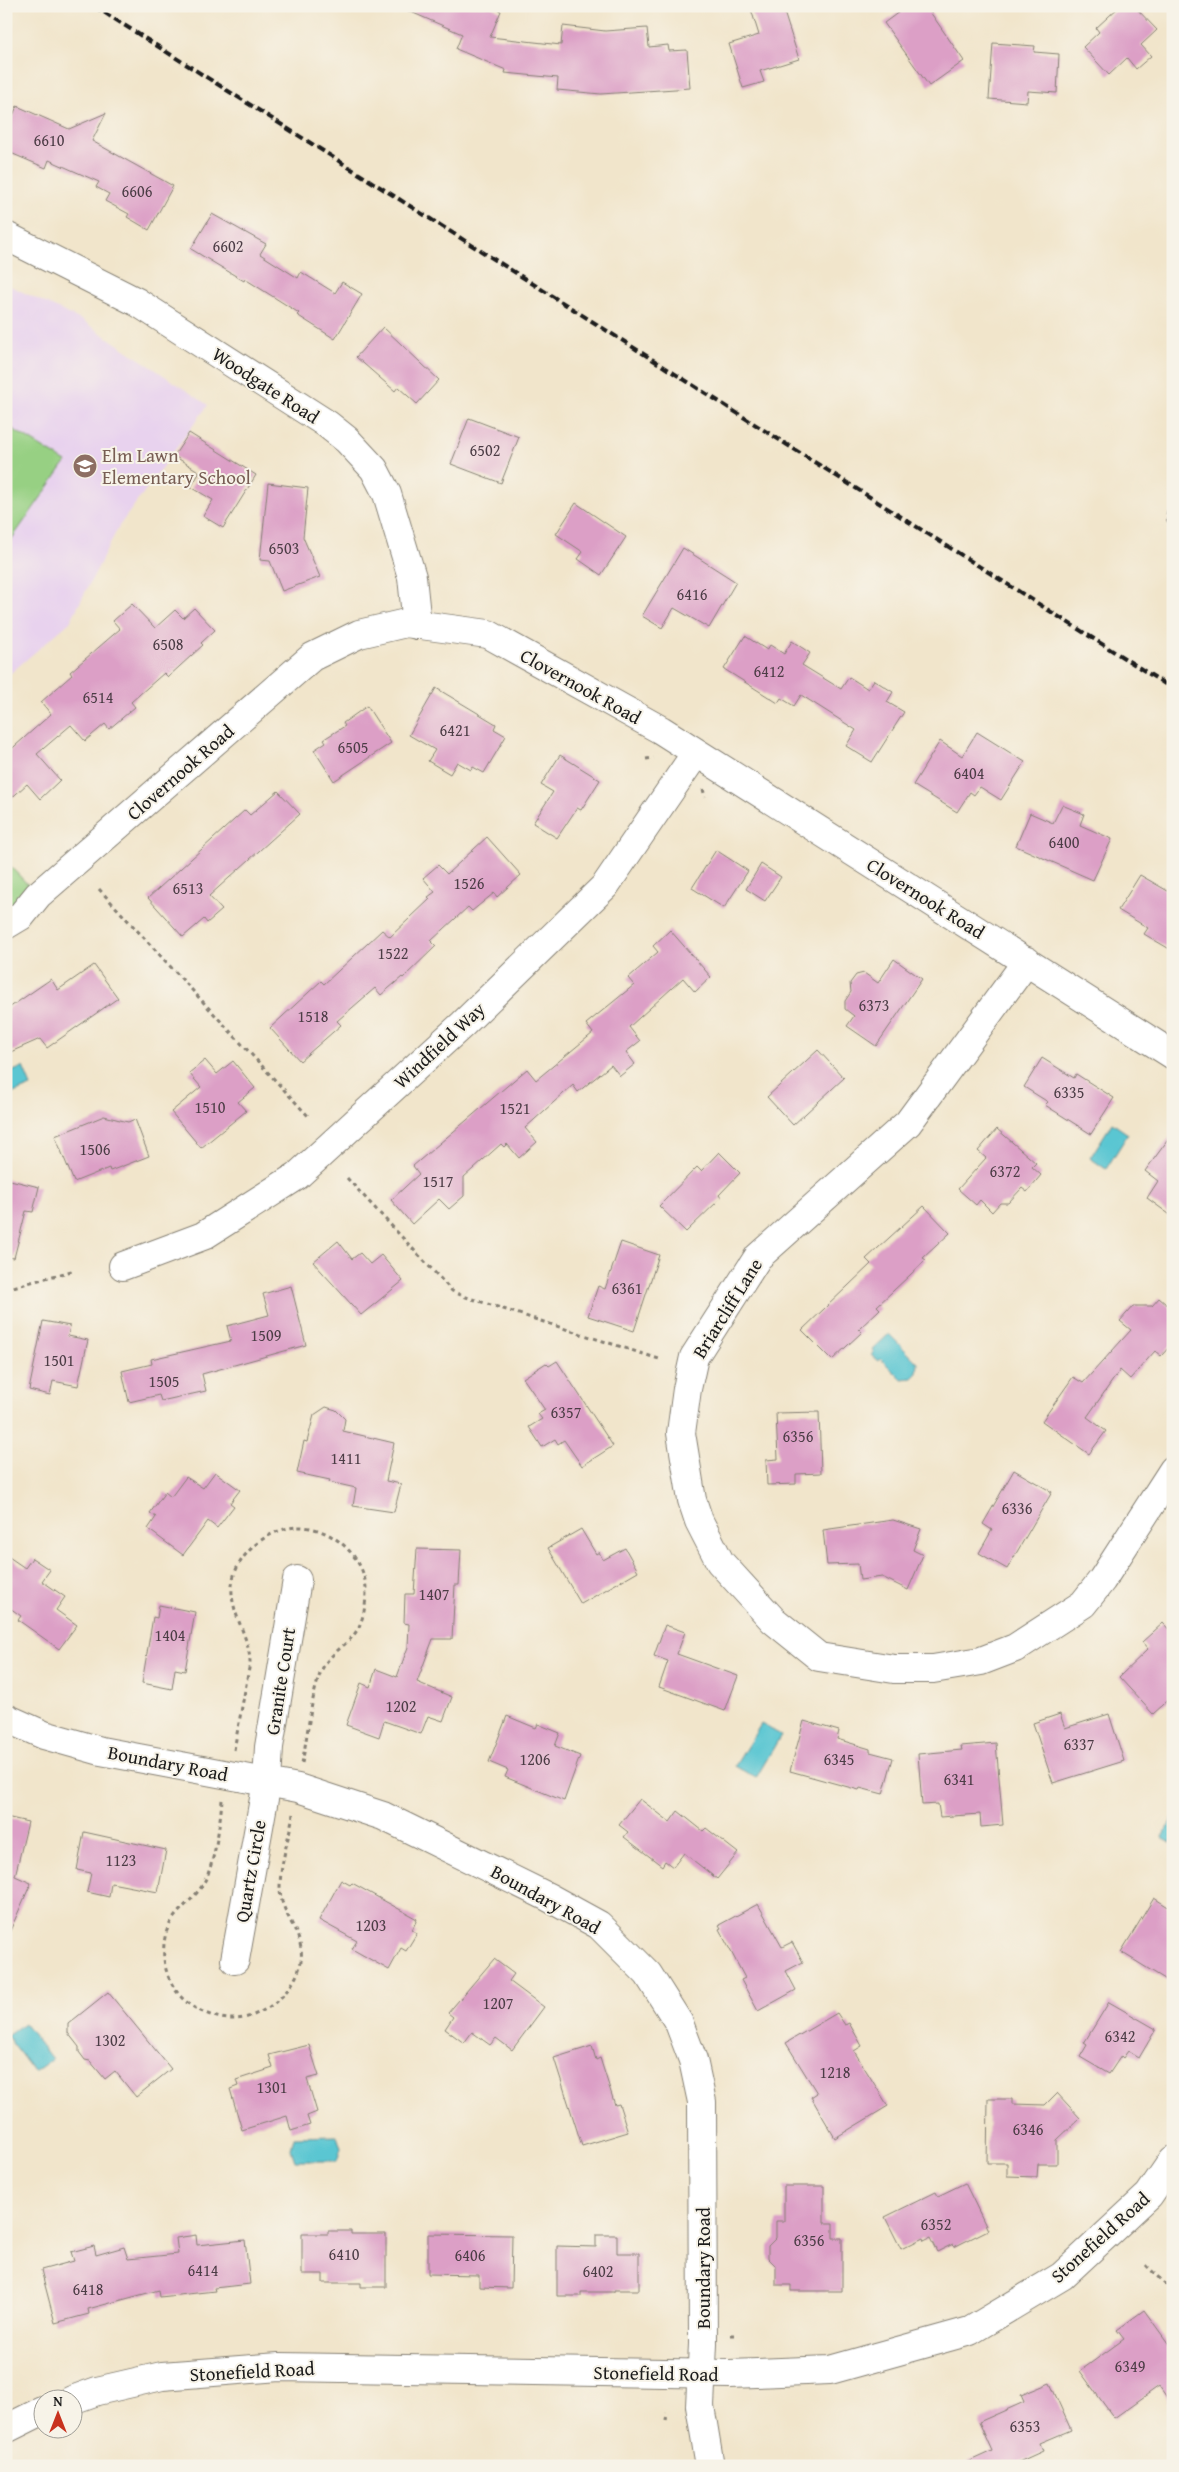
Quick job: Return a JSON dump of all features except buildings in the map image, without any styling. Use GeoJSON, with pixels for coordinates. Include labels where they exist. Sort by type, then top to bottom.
{"type":"FeatureCollection","features":[{"type":"Feature","properties":{"kind":"street","name":"Woodgate Road"},"geometry":{"type":"LineString","coordinates":[[6,236],[137,302],[327,424],[347,440],[374,469],[387,494],[412,577],[417,625]]}},
{"type":"Feature","properties":{"kind":"street","name":"Clovernook Road"},"geometry":{"type":"LineString","coordinates":[[6,926],[21,916],[38,895],[312,657],[359,634],[406,623],[488,634],[661,730],[1173,1055]]}},
{"type":"Feature","properties":{"kind":"street","name":"Windfield Way"},"geometry":{"type":"LineString","coordinates":[[123,1266],[203,1236],[297,1176],[463,1024],[605,886],[696,753]]}},
{"type":"Feature","properties":{"kind":"street","name":"Briarcliff Lane"},"geometry":{"type":"LineString","coordinates":[[1027,961],[908,1123],[758,1257],[694,1357],[687,1389],[681,1433],[692,1500],[699,1521],[720,1562],[773,1620],[819,1656],[894,1669],[933,1669],[981,1661],[1015,1648],[1083,1604],[1102,1580],[1173,1470]]}},
{"type":"Feature","properties":{"kind":"street","name":"Granite Court"},"geometry":{"type":"LineString","coordinates":[[267,1782],[269,1746],[297,1580]]}},
{"type":"Feature","properties":{"kind":"street","name":"Boundary Road"},"geometry":{"type":"LineString","coordinates":[[6,1718],[44,1735],[101,1751],[298,1788],[383,1816],[548,1897],[599,1925],[648,1974],[679,2023],[693,2060],[702,2102],[703,2344],[700,2374],[700,2406],[710,2466]]}},
{"type":"Feature","properties":{"kind":"street","name":"Quartz Circle"},"geometry":{"type":"LineString","coordinates":[[236,1960],[267,1782]]}},
{"type":"Feature","properties":{"kind":"street","name":"Stonefield Road"},"geometry":{"type":"LineString","coordinates":[[82,2396],[97,2391],[162,2376],[270,2367],[700,2374],[830,2370],[970,2331],[1062,2276],[1149,2195],[1173,2160]]}},
{"type":"Feature","properties":{"kind":"street"},"geometry":{"type":"LineString","coordinates":[[6,2429],[32,2416]]}},
{"type":"Feature","properties":{"kind":"path"},"geometry":{"type":"LineString","coordinates":[[1173,504],[1166,515],[1168,522],[1173,528]]}},
{"type":"Feature","properties":{"kind":"path"},"geometry":{"type":"LineString","coordinates":[[98,889],[309,1117]]}},
{"type":"Feature","properties":{"kind":"path"},"geometry":{"type":"LineString","coordinates":[[347,1178],[452,1291],[659,1359]]}},
{"type":"Feature","properties":{"kind":"path"},"geometry":{"type":"LineString","coordinates":[[6,1289],[75,1270]]}},
{"type":"Feature","properties":{"kind":"path"},"geometry":{"type":"LineString","coordinates":[[1146,2265],[1173,2292]]}},
{"type":"Feature","properties":{"kind":"path"},"geometry":{"type":"LineString","coordinates":[[731,2335],[737,2335]]}},
{"type":"Feature","properties":{"kind":"path"},"geometry":{"type":"LineString","coordinates":[[666,2421],[667,2413]]}},
{"type":"Feature","properties":{"kind":"shaded area","name":"Elm Lawn Elementary School"},"geometry":{"type":"Polygon","coordinates":[[[6,284],[83,321],[208,405],[119,526],[70,622],[6,677],[6,284]]]}},
{"type":"Feature","properties":{"kind":"green space"},"geometry":{"type":"Polygon","coordinates":[[[6,425],[66,462],[6,547],[6,425]]]}},
{"type":"Feature","properties":{"kind":"green space"},"geometry":{"type":"Polygon","coordinates":[[[6,862],[38,895],[6,925],[6,862]]]}},
{"type":"Feature","properties":{"kind":"water"},"geometry":{"type":"Polygon","coordinates":[[[23,1067],[31,1086],[6,1096],[6,1074],[23,1067]]]}},
{"type":"Feature","properties":{"kind":"water"},"geometry":{"type":"Polygon","coordinates":[[[1112,1123],[1128,1134],[1106,1169],[1090,1158],[1112,1123]]]}},
{"type":"Feature","properties":{"kind":"water"},"geometry":{"type":"Polygon","coordinates":[[[889,1334],[918,1363],[917,1373],[912,1378],[901,1379],[881,1359],[878,1361],[871,1355],[874,1352],[872,1350],[889,1334]]]}},
{"type":"Feature","properties":{"kind":"water"},"geometry":{"type":"Polygon","coordinates":[[[761,1724],[781,1735],[756,1778],[735,1766],[761,1724]]]}},
{"type":"Feature","properties":{"kind":"water"},"geometry":{"type":"Polygon","coordinates":[[[1173,1818],[1173,1843],[1162,1837],[1173,1818]]]}},
{"type":"Feature","properties":{"kind":"water"},"geometry":{"type":"Polygon","coordinates":[[[24,2023],[52,2059],[34,2072],[7,2036],[24,2023]]]}},
{"type":"Feature","properties":{"kind":"water"},"geometry":{"type":"Polygon","coordinates":[[[337,2136],[341,2148],[337,2161],[295,2161],[291,2149],[294,2137],[337,2136]]]}},
{"type":"Feature","properties":{"kind":"railway"},"geometry":{"type":"LineString","coordinates":[[94,6],[1173,689]]}},
{"type":"Feature","properties":{"kind":"place","name":"Elm Lawn Elementary School"},"geometry":{"type":"Point","coordinates":[85,466]}}]}
